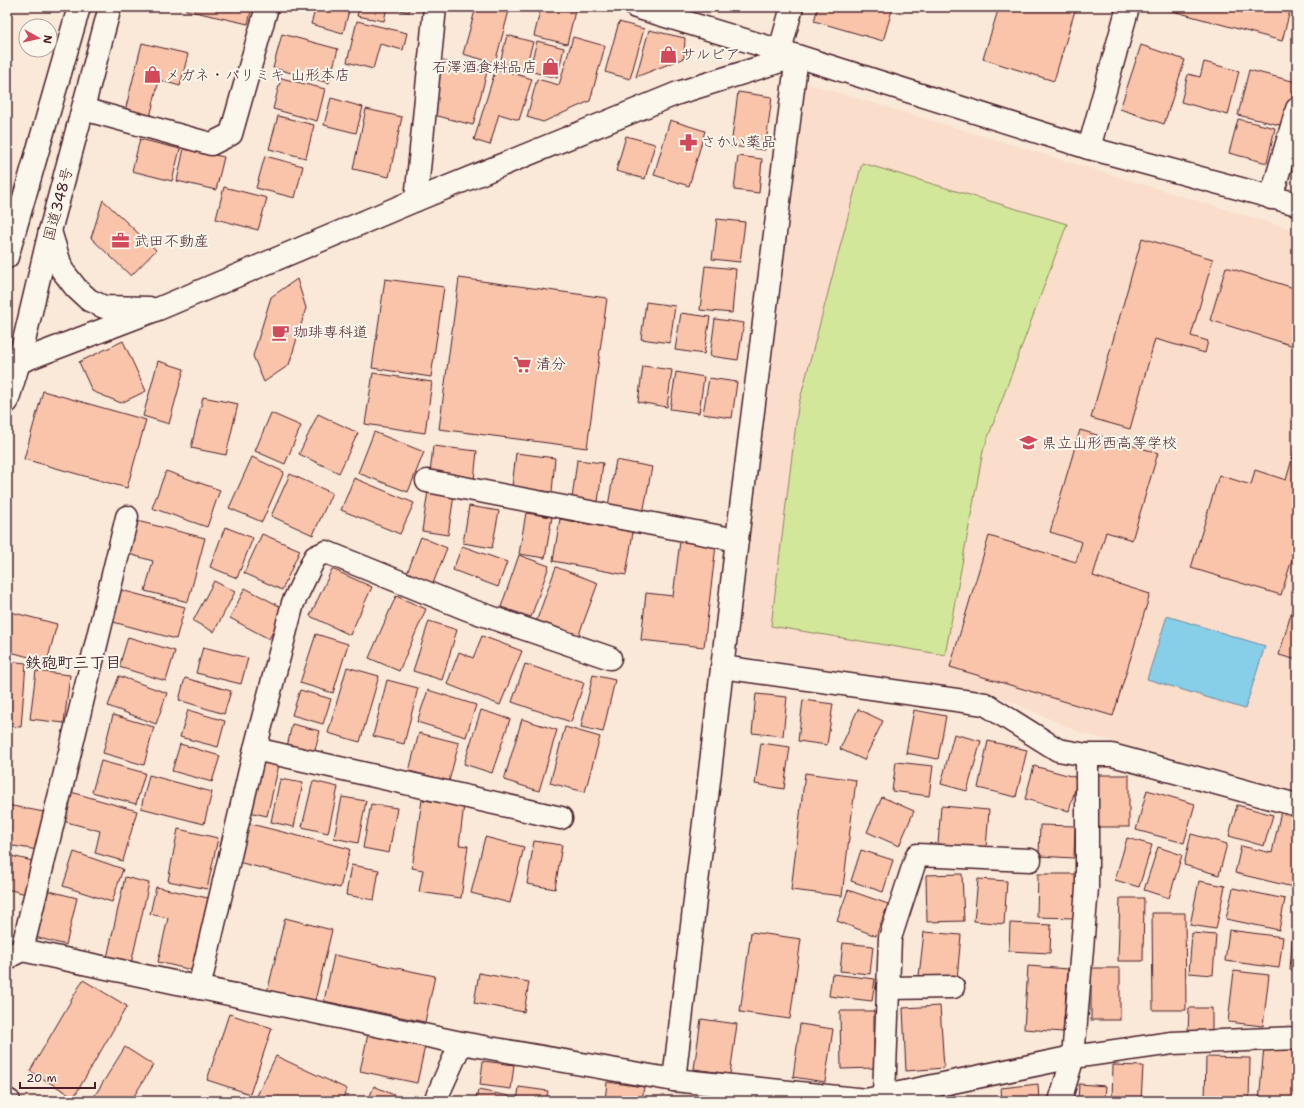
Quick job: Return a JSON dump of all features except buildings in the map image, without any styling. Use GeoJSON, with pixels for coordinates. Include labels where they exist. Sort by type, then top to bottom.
{"type":"FeatureCollection","features":[{"type":"Feature","properties":{"kind":"main road"},"geometry":{"type":"LineString","coordinates":[[7,257],[79,7]]}},
{"type":"Feature","properties":{"kind":"main road","name":"国道348号"},"geometry":{"type":"LineString","coordinates":[[7,402],[13,363],[110,7]]}},
{"type":"Feature","properties":{"kind":"main road"},"geometry":{"type":"LineString","coordinates":[[82,109],[211,144],[231,134],[267,7]]}},
{"type":"Feature","properties":{"kind":"main road"},"geometry":{"type":"LineString","coordinates":[[416,200],[436,7]]}},
{"type":"Feature","properties":{"kind":"main road"},"geometry":{"type":"LineString","coordinates":[[636,7],[788,53],[1089,148],[1270,198],[1297,204]]}},
{"type":"Feature","properties":{"kind":"main road"},"geometry":{"type":"LineString","coordinates":[[674,1080],[737,540],[792,7]]}},
{"type":"Feature","properties":{"kind":"main road"},"geometry":{"type":"LineString","coordinates":[[1089,148],[1128,7]]}},
{"type":"Feature","properties":{"kind":"main road"},"geometry":{"type":"LineString","coordinates":[[13,363],[158,309],[416,200],[678,93],[788,53]]}},
{"type":"Feature","properties":{"kind":"main road"},"geometry":{"type":"LineString","coordinates":[[1270,198],[1297,109]]}},
{"type":"Feature","properties":{"kind":"main road"},"geometry":{"type":"LineString","coordinates":[[50,231],[62,270],[76,288],[89,300],[104,306],[158,309]]}},
{"type":"Feature","properties":{"kind":"main road"},"geometry":{"type":"LineString","coordinates":[[427,481],[737,540]]}},
{"type":"Feature","properties":{"kind":"main road"},"geometry":{"type":"LineString","coordinates":[[127,517],[15,954],[199,988],[461,1043],[674,1080],[872,1099],[1073,1057],[1172,1043],[1297,1038]]}},
{"type":"Feature","properties":{"kind":"main road"},"geometry":{"type":"LineString","coordinates":[[199,988],[293,603],[316,556],[326,552],[467,609],[610,658]]}},
{"type":"Feature","properties":{"kind":"main road"},"geometry":{"type":"LineString","coordinates":[[722,667],[985,704],[1058,750],[1087,755],[1112,755],[1297,805]]}},
{"type":"Feature","properties":{"kind":"main road"},"geometry":{"type":"LineString","coordinates":[[256,750],[561,818]]}},
{"type":"Feature","properties":{"kind":"main road"},"geometry":{"type":"LineString","coordinates":[[1060,1101],[1073,1057],[1087,888],[1087,755]]}},
{"type":"Feature","properties":{"kind":"main road"},"geometry":{"type":"LineString","coordinates":[[872,1099],[888,988],[890,938],[917,855],[1030,860]]}},
{"type":"Feature","properties":{"kind":"main road"},"geometry":{"type":"LineString","coordinates":[[888,988],[953,987]]}},
{"type":"Feature","properties":{"kind":"main road"},"geometry":{"type":"LineString","coordinates":[[435,1101],[461,1043]]}},
{"type":"Feature","properties":{"kind":"shaded area","name":"県立山形西高等学校"},"geometry":{"type":"Polygon","coordinates":[[[803,82],[1297,231],[1297,792],[1082,733],[1000,697],[736,654],[803,82]]]}},
{"type":"Feature","properties":{"kind":"green space"},"geometry":{"type":"Polygon","coordinates":[[[862,163],[1067,224],[983,451],[945,655],[771,626],[798,407],[862,163]]]}},
{"type":"Feature","properties":{"kind":"water"},"geometry":{"type":"Polygon","coordinates":[[[1167,616],[1265,646],[1245,709],[1147,679],[1167,616]]]}},
{"type":"Feature","properties":{"kind":"place","name":"サルビア"},"geometry":{"type":"Point","coordinates":[668,54]}},
{"type":"Feature","properties":{"kind":"place","name":"石澤酒食料品店"},"geometry":{"type":"Point","coordinates":[550,67]}},
{"type":"Feature","properties":{"kind":"place","name":"メガネ・パリミキ 山形本店"},"geometry":{"type":"Point","coordinates":[152,75]}},
{"type":"Feature","properties":{"kind":"place","name":"さかい薬品"},"geometry":{"type":"Point","coordinates":[688,142]}},
{"type":"Feature","properties":{"kind":"place","name":"武田不動産"},"geometry":{"type":"Point","coordinates":[121,241]}},
{"type":"Feature","properties":{"kind":"place","name":"珈琲専科道"},"geometry":{"type":"Point","coordinates":[280,332]}},
{"type":"Feature","properties":{"kind":"place","name":"清分"},"geometry":{"type":"Point","coordinates":[523,364]}},
{"type":"Feature","properties":{"kind":"place","name":"県立山形西高等学校"},"geometry":{"type":"Point","coordinates":[1029,443]}},
{"type":"Feature","properties":{"kind":"district","name":"鉄砲町三丁目"},"geometry":{"type":"Point","coordinates":[73,662]}}]}
